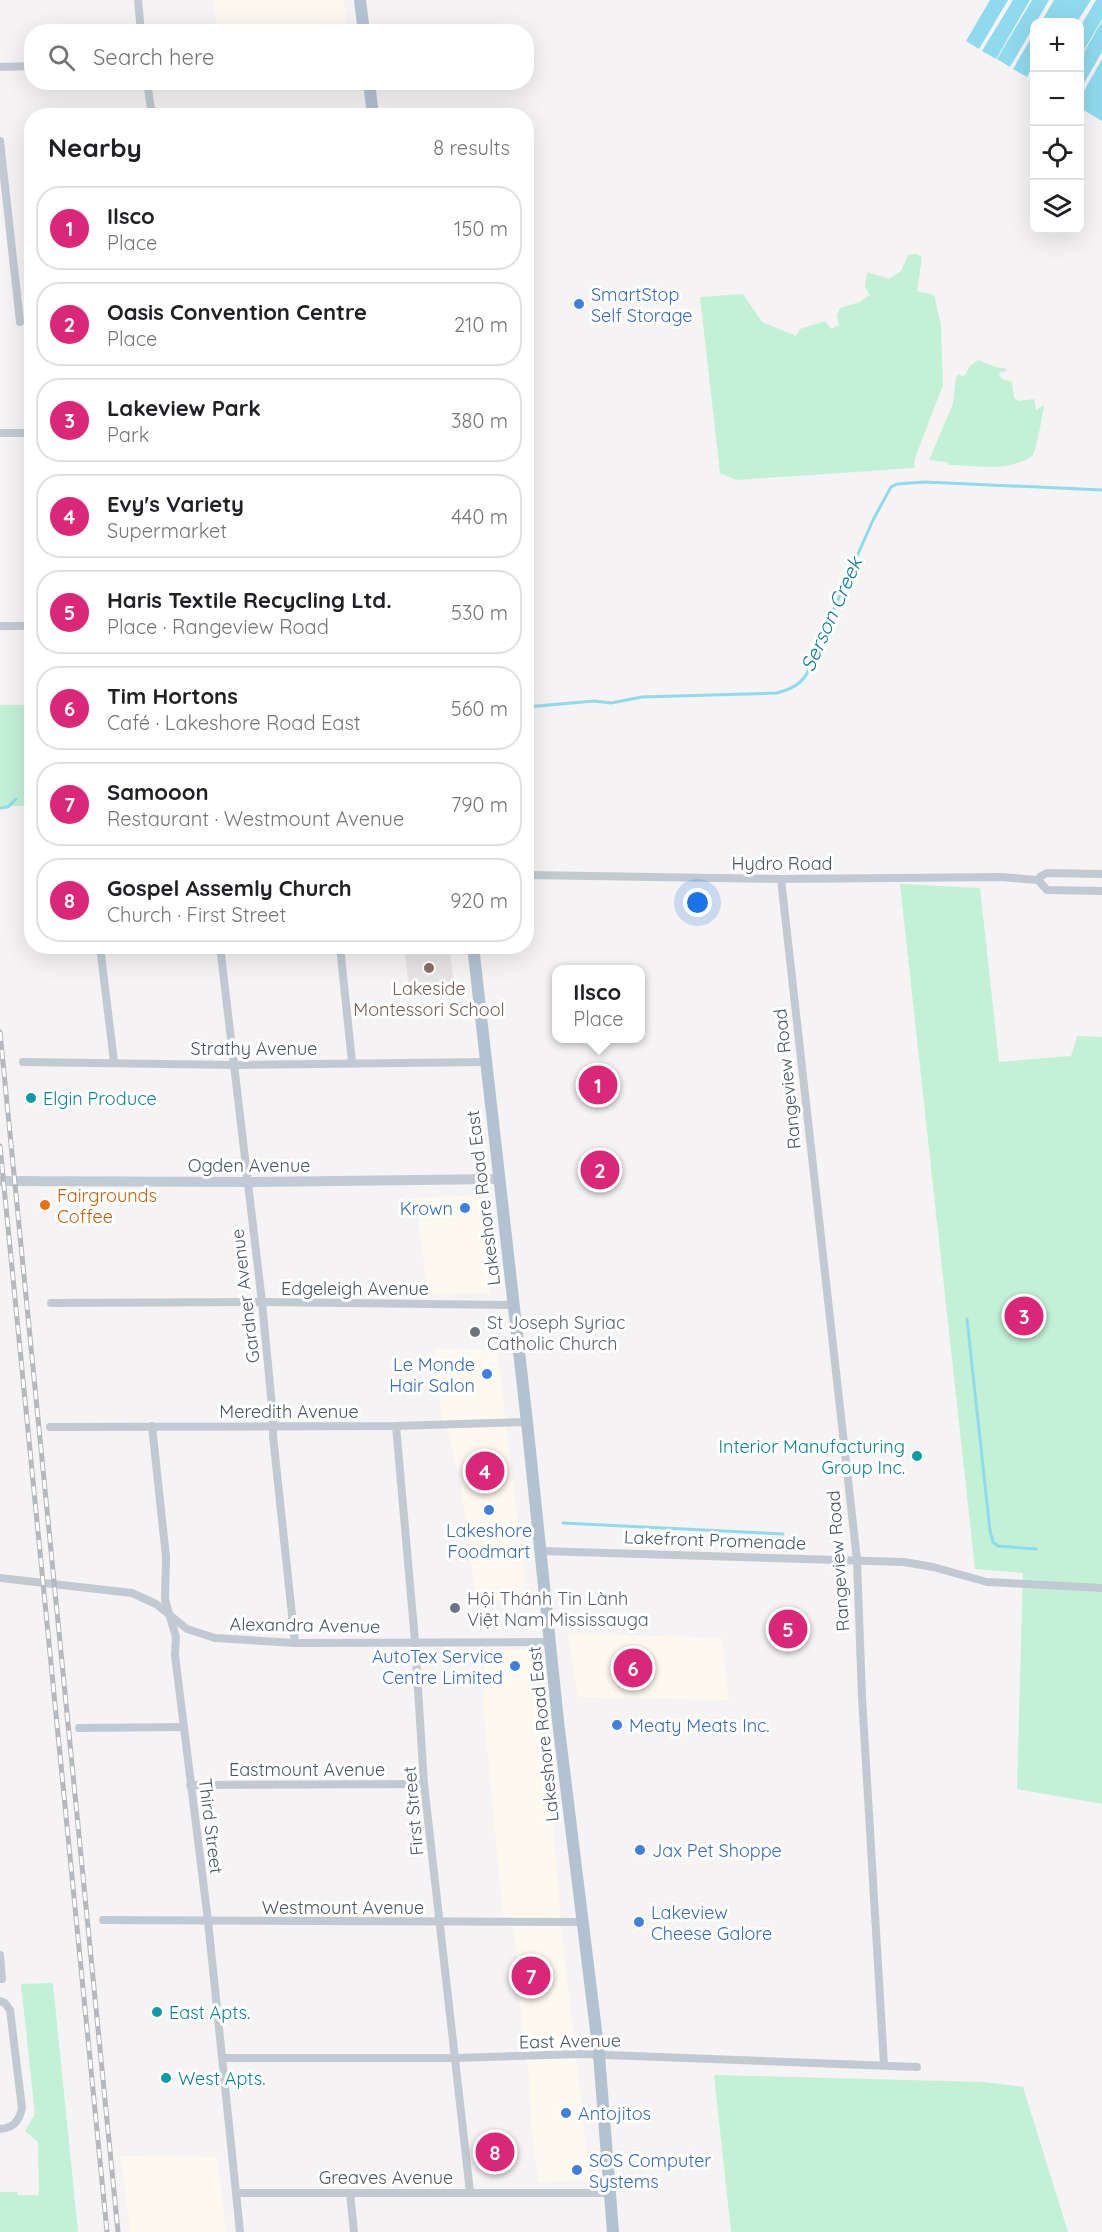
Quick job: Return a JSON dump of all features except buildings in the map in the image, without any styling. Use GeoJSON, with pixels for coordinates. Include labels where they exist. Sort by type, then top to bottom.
{"type":"FeatureCollection","features":[{"type":"Feature","properties":{"kind":"main road"},"geometry":{"type":"LineString","coordinates":[[360,0],[363,24]]}},
{"type":"Feature","properties":{"kind":"main road"},"geometry":{"type":"LineString","coordinates":[[370,90],[372,108]]}},
{"type":"Feature","properties":{"kind":"main road","name":"Lakeshore Road East"},"geometry":{"type":"LineString","coordinates":[[474,954],[528,1422],[558,1721],[598,2055],[613,2232]]}},
{"type":"Feature","properties":{"kind":"street"},"geometry":{"type":"LineString","coordinates":[[138,0],[140,24]]}},
{"type":"Feature","properties":{"kind":"street"},"geometry":{"type":"LineString","coordinates":[[0,67],[24,66]]}},
{"type":"Feature","properties":{"kind":"street"},"geometry":{"type":"LineString","coordinates":[[148,90],[151,108]]}},
{"type":"Feature","properties":{"kind":"street"},"geometry":{"type":"LineString","coordinates":[[0,141],[20,322]]}},
{"type":"Feature","properties":{"kind":"street"},"geometry":{"type":"LineString","coordinates":[[0,433],[24,433]]}},
{"type":"Feature","properties":{"kind":"street"},"geometry":{"type":"LineString","coordinates":[[0,626],[24,626]]}},
{"type":"Feature","properties":{"kind":"street"},"geometry":{"type":"LineString","coordinates":[[1102,874],[1047,873],[1038,880],[1047,890],[1102,891]]}},
{"type":"Feature","properties":{"kind":"street","name":"Hydro Road"},"geometry":{"type":"LineString","coordinates":[[534,875],[781,879],[966,877],[1038,880]]}},
{"type":"Feature","properties":{"kind":"street","name":"Rangeview Road"},"geometry":{"type":"LineString","coordinates":[[781,879],[856,1560],[884,2065]]}},
{"type":"Feature","properties":{"kind":"street"},"geometry":{"type":"LineString","coordinates":[[101,954],[114,1062]]}},
{"type":"Feature","properties":{"kind":"street","name":"Gardner Avenue"},"geometry":{"type":"LineString","coordinates":[[221,954],[262,1302],[295,1642]]}},
{"type":"Feature","properties":{"kind":"street"},"geometry":{"type":"LineString","coordinates":[[341,954],[352,1062]]}},
{"type":"Feature","properties":{"kind":"street","name":"Strathy Avenue"},"geometry":{"type":"LineString","coordinates":[[23,1062],[235,1065],[485,1062]]}},
{"type":"Feature","properties":{"kind":"street","name":"Ogden Avenue"},"geometry":{"type":"LineString","coordinates":[[0,1181],[247,1182],[499,1179]]}},
{"type":"Feature","properties":{"kind":"street","name":"Edgeleigh Avenue"},"geometry":{"type":"LineString","coordinates":[[51,1303],[262,1302],[514,1305]]}},
{"type":"Feature","properties":{"kind":"street","name":"Meredith Avenue"},"geometry":{"type":"LineString","coordinates":[[50,1427],[396,1426],[528,1422]]}},
{"type":"Feature","properties":{"kind":"street","name":"Third Street"},"geometry":{"type":"LineString","coordinates":[[152,1426],[165,1557],[165,1600],[176,1636],[175,1655],[208,1921],[240,2232]]}},
{"type":"Feature","properties":{"kind":"street","name":"First Street"},"geometry":{"type":"LineString","coordinates":[[396,1426],[415,1641],[424,1784],[470,2192]]}},
{"type":"Feature","properties":{"kind":"street","name":"Lakefront Promenade"},"geometry":{"type":"LineString","coordinates":[[541,1551],[904,1562],[933,1567],[987,1582],[1102,1588]]}},
{"type":"Feature","properties":{"kind":"street","name":"Alexandra Avenue"},"geometry":{"type":"LineString","coordinates":[[0,1578],[132,1593],[156,1604],[187,1629],[215,1638],[295,1642],[551,1642]]}},
{"type":"Feature","properties":{"kind":"street"},"geometry":{"type":"LineString","coordinates":[[79,1728],[184,1727]]}},
{"type":"Feature","properties":{"kind":"street","name":"Eastmount Avenue"},"geometry":{"type":"LineString","coordinates":[[190,1785],[424,1784]]}},
{"type":"Feature","properties":{"kind":"street","name":"Westmount Avenue"},"geometry":{"type":"LineString","coordinates":[[103,1920],[583,1922]]}},
{"type":"Feature","properties":{"kind":"street"},"geometry":{"type":"LineString","coordinates":[[0,1955],[3,1979]]}},
{"type":"Feature","properties":{"kind":"street"},"geometry":{"type":"LineString","coordinates":[[0,2001],[5,2003],[10,2010],[22,2108],[20,2117],[13,2126],[0,2129]]}},
{"type":"Feature","properties":{"kind":"street","name":"East Avenue"},"geometry":{"type":"LineString","coordinates":[[222,2058],[456,2058],[598,2055],[918,2067]]}},
{"type":"Feature","properties":{"kind":"street","name":"Greaves Avenue"},"geometry":{"type":"LineString","coordinates":[[236,2193],[608,2193]]}},
{"type":"Feature","properties":{"kind":"street"},"geometry":{"type":"LineString","coordinates":[[350,2193],[354,2232]]}},
{"type":"Feature","properties":{"kind":"shaded area"},"geometry":{"type":"Polygon","coordinates":[[[214,0],[344,0],[346,24],[216,24],[214,0]]]}},
{"type":"Feature","properties":{"kind":"shaded area","name":"Lakeside Montessori School"},"geometry":{"type":"Polygon","coordinates":[[[405,954],[450,954],[455,989],[409,989],[405,954]]]}},
{"type":"Feature","properties":{"kind":"shaded area"},"geometry":{"type":"Polygon","coordinates":[[[479,1195],[490,1293],[428,1294],[415,1198],[479,1195]]]}},
{"type":"Feature","properties":{"kind":"shaded area"},"geometry":{"type":"Polygon","coordinates":[[[434,1349],[497,1349],[527,1600],[476,1600],[461,1486],[448,1432],[441,1414],[434,1349]]]}},
{"type":"Feature","properties":{"kind":"shaded area"},"geometry":{"type":"Polygon","coordinates":[[[568,1633],[722,1638],[729,1700],[578,1697],[568,1633]]]}},
{"type":"Feature","properties":{"kind":"shaded area"},"geometry":{"type":"Polygon","coordinates":[[[484,1649],[531,1649],[550,1792],[562,1933],[590,2180],[538,2182],[514,1931],[503,1915],[484,1716],[484,1649]]]}},
{"type":"Feature","properties":{"kind":"shaded area"},"geometry":{"type":"Polygon","coordinates":[[[121,2156],[217,2157],[226,2232],[130,2232],[121,2156]]]}},
{"type":"Feature","properties":{"kind":"green space"},"geometry":{"type":"Polygon","coordinates":[[[916,254],[922,257],[917,291],[934,295],[941,325],[943,385],[915,458],[914,468],[736,480],[720,473],[700,297],[743,294],[762,322],[796,336],[800,329],[825,321],[831,329],[839,325],[837,315],[840,308],[860,302],[870,295],[865,287],[867,272],[889,279],[901,271],[908,255],[916,254]]]}},
{"type":"Feature","properties":{"kind":"green space"},"geometry":{"type":"Polygon","coordinates":[[[978,360],[1007,369],[999,375],[1002,379],[1012,382],[1014,398],[1019,401],[1034,399],[1036,410],[1044,405],[1033,455],[1014,464],[992,467],[949,465],[947,462],[929,460],[953,404],[956,377],[958,374],[965,375],[970,366],[978,360]]]}},
{"type":"Feature","properties":{"kind":"green space"},"geometry":{"type":"Polygon","coordinates":[[[0,705],[24,705],[24,806],[0,806],[0,705]]]}},
{"type":"Feature","properties":{"kind":"green space"},"geometry":{"type":"Polygon","coordinates":[[[900,884],[980,888],[999,1062],[1071,1056],[1077,1036],[1102,1037],[1102,1804],[1017,1789],[1023,1573],[975,1569],[900,884]]]}},
{"type":"Feature","properties":{"kind":"green space"},"geometry":{"type":"Polygon","coordinates":[[[53,1983],[78,2232],[0,2232],[0,2192],[38,2195],[39,2190],[38,2142],[25,2131],[35,2114],[21,1984],[53,1983]]]}},
{"type":"Feature","properties":{"kind":"green space"},"geometry":{"type":"Polygon","coordinates":[[[714,2075],[984,2082],[1023,2087],[1068,2232],[731,2232],[714,2075]]]}},
{"type":"Feature","properties":{"kind":"water"},"geometry":{"type":"Polygon","coordinates":[[[990,0],[1008,0],[979,49],[966,41],[990,0]]]}},
{"type":"Feature","properties":{"kind":"water"},"geometry":{"type":"Polygon","coordinates":[[[1013,0],[1030,0],[996,59],[982,51],[1013,0]]]}},
{"type":"Feature","properties":{"kind":"water"},"geometry":{"type":"Polygon","coordinates":[[[1032,0],[1049,0],[1039,18],[1030,18],[1030,33],[1010,67],[997,59],[1032,0]]]}},
{"type":"Feature","properties":{"kind":"water"},"geometry":{"type":"Polygon","coordinates":[[[1054,0],[1091,0],[1080,18],[1043,18],[1054,0]]]}},
{"type":"Feature","properties":{"kind":"water"},"geometry":{"type":"Polygon","coordinates":[[[1096,0],[1102,0],[1102,19],[1084,50],[1084,20],[1096,0]]]}},
{"type":"Feature","properties":{"kind":"water"},"geometry":{"type":"Polygon","coordinates":[[[1102,21],[1102,52],[1084,83],[1084,52],[1102,21]]]}},
{"type":"Feature","properties":{"kind":"water"},"geometry":{"type":"Polygon","coordinates":[[[1030,40],[1030,71],[1027,77],[1013,69],[1030,40]]]}},
{"type":"Feature","properties":{"kind":"water"},"geometry":{"type":"Polygon","coordinates":[[[1102,59],[1102,121],[1084,110],[1084,91],[1102,59]]]}},
{"type":"Feature","properties":{"kind":"waterway","name":"Serson Creek"},"geometry":{"type":"LineString","coordinates":[[534,706],[594,701],[611,703],[642,697],[777,693],[794,686],[803,679],[809,669],[873,520],[891,487],[897,484],[925,482],[1102,490]]}},
{"type":"Feature","properties":{"kind":"waterway","name":"Serson Creek"},"geometry":{"type":"LineString","coordinates":[[0,808],[8,807],[16,799]]}},
{"type":"Feature","properties":{"kind":"waterway"},"geometry":{"type":"LineString","coordinates":[[967,1319],[993,1542],[998,1546],[1036,1549]]}},
{"type":"Feature","properties":{"kind":"waterway"},"geometry":{"type":"LineString","coordinates":[[563,1523],[783,1534]]}},
{"type":"Feature","properties":{"kind":"railway"},"geometry":{"type":"LineString","coordinates":[[0,1032],[118,2232]]}},
{"type":"Feature","properties":{"kind":"railway"},"geometry":{"type":"LineString","coordinates":[[0,1146],[107,2232]]}},
{"type":"Feature","properties":{"kind":"place","name":"SmartStop Self Storage"},"geometry":{"type":"Point","coordinates":[579,304]}},
{"type":"Feature","properties":{"kind":"place","name":"Lakeside Montessori School"},"geometry":{"type":"Point","coordinates":[429,968]}},
{"type":"Feature","properties":{"kind":"place","name":"Ilsco"},"geometry":{"type":"Point","coordinates":[598,1085]}},
{"type":"Feature","properties":{"kind":"place","name":"Elgin Produce"},"geometry":{"type":"Point","coordinates":[31,1098]}},
{"type":"Feature","properties":{"kind":"place","name":"Oasis Convention Centre"},"geometry":{"type":"Point","coordinates":[600,1170]}},
{"type":"Feature","properties":{"kind":"place","name":"Fairgrounds Coffee"},"geometry":{"type":"Point","coordinates":[45,1205]}},
{"type":"Feature","properties":{"kind":"place","name":"Krown"},"geometry":{"type":"Point","coordinates":[465,1208]}},
{"type":"Feature","properties":{"kind":"place","name":"Lakeview Park"},"geometry":{"type":"Point","coordinates":[1024,1316]}},
{"type":"Feature","properties":{"kind":"place","name":"St Joseph Syriac Catholic Church"},"geometry":{"type":"Point","coordinates":[475,1332]}},
{"type":"Feature","properties":{"kind":"place","name":"Le Monde Hair Salon"},"geometry":{"type":"Point","coordinates":[487,1374]}},
{"type":"Feature","properties":{"kind":"place","name":"Interior Manufacturing Group Inc."},"geometry":{"type":"Point","coordinates":[917,1456]}},
{"type":"Feature","properties":{"kind":"place","name":"Evy's Variety"},"geometry":{"type":"Point","coordinates":[485,1471]}},
{"type":"Feature","properties":{"kind":"place","name":"Lakeshore Foodmart"},"geometry":{"type":"Point","coordinates":[489,1510]}},
{"type":"Feature","properties":{"kind":"place","name":"Hội Thánh Tin Lành Việt Nam Mississauga"},"geometry":{"type":"Point","coordinates":[455,1608]}},
{"type":"Feature","properties":{"kind":"place","name":"Haris Textile Recycling Ltd."},"geometry":{"type":"Point","coordinates":[788,1629]}},
{"type":"Feature","properties":{"kind":"place","name":"AutoTex Service Centre Limited"},"geometry":{"type":"Point","coordinates":[515,1666]}},
{"type":"Feature","properties":{"kind":"place","name":"Tim Hortons"},"geometry":{"type":"Point","coordinates":[633,1668]}},
{"type":"Feature","properties":{"kind":"place","name":"Meaty Meats Inc."},"geometry":{"type":"Point","coordinates":[617,1725]}},
{"type":"Feature","properties":{"kind":"place","name":"Jax Pet Shoppe"},"geometry":{"type":"Point","coordinates":[640,1850]}},
{"type":"Feature","properties":{"kind":"place","name":"Lakeview Cheese Galore"},"geometry":{"type":"Point","coordinates":[639,1922]}},
{"type":"Feature","properties":{"kind":"place","name":"Samooon"},"geometry":{"type":"Point","coordinates":[531,1976]}},
{"type":"Feature","properties":{"kind":"place","name":"East Apts."},"geometry":{"type":"Point","coordinates":[157,2012]}},
{"type":"Feature","properties":{"kind":"place","name":"West Apts."},"geometry":{"type":"Point","coordinates":[166,2078]}},
{"type":"Feature","properties":{"kind":"place","name":"Antojitos"},"geometry":{"type":"Point","coordinates":[566,2113]}},
{"type":"Feature","properties":{"kind":"place","name":"Gospel Assemly Church"},"geometry":{"type":"Point","coordinates":[495,2152]}},
{"type":"Feature","properties":{"kind":"place","name":"SOS Computer Systems"},"geometry":{"type":"Point","coordinates":[577,2170]}}]}
